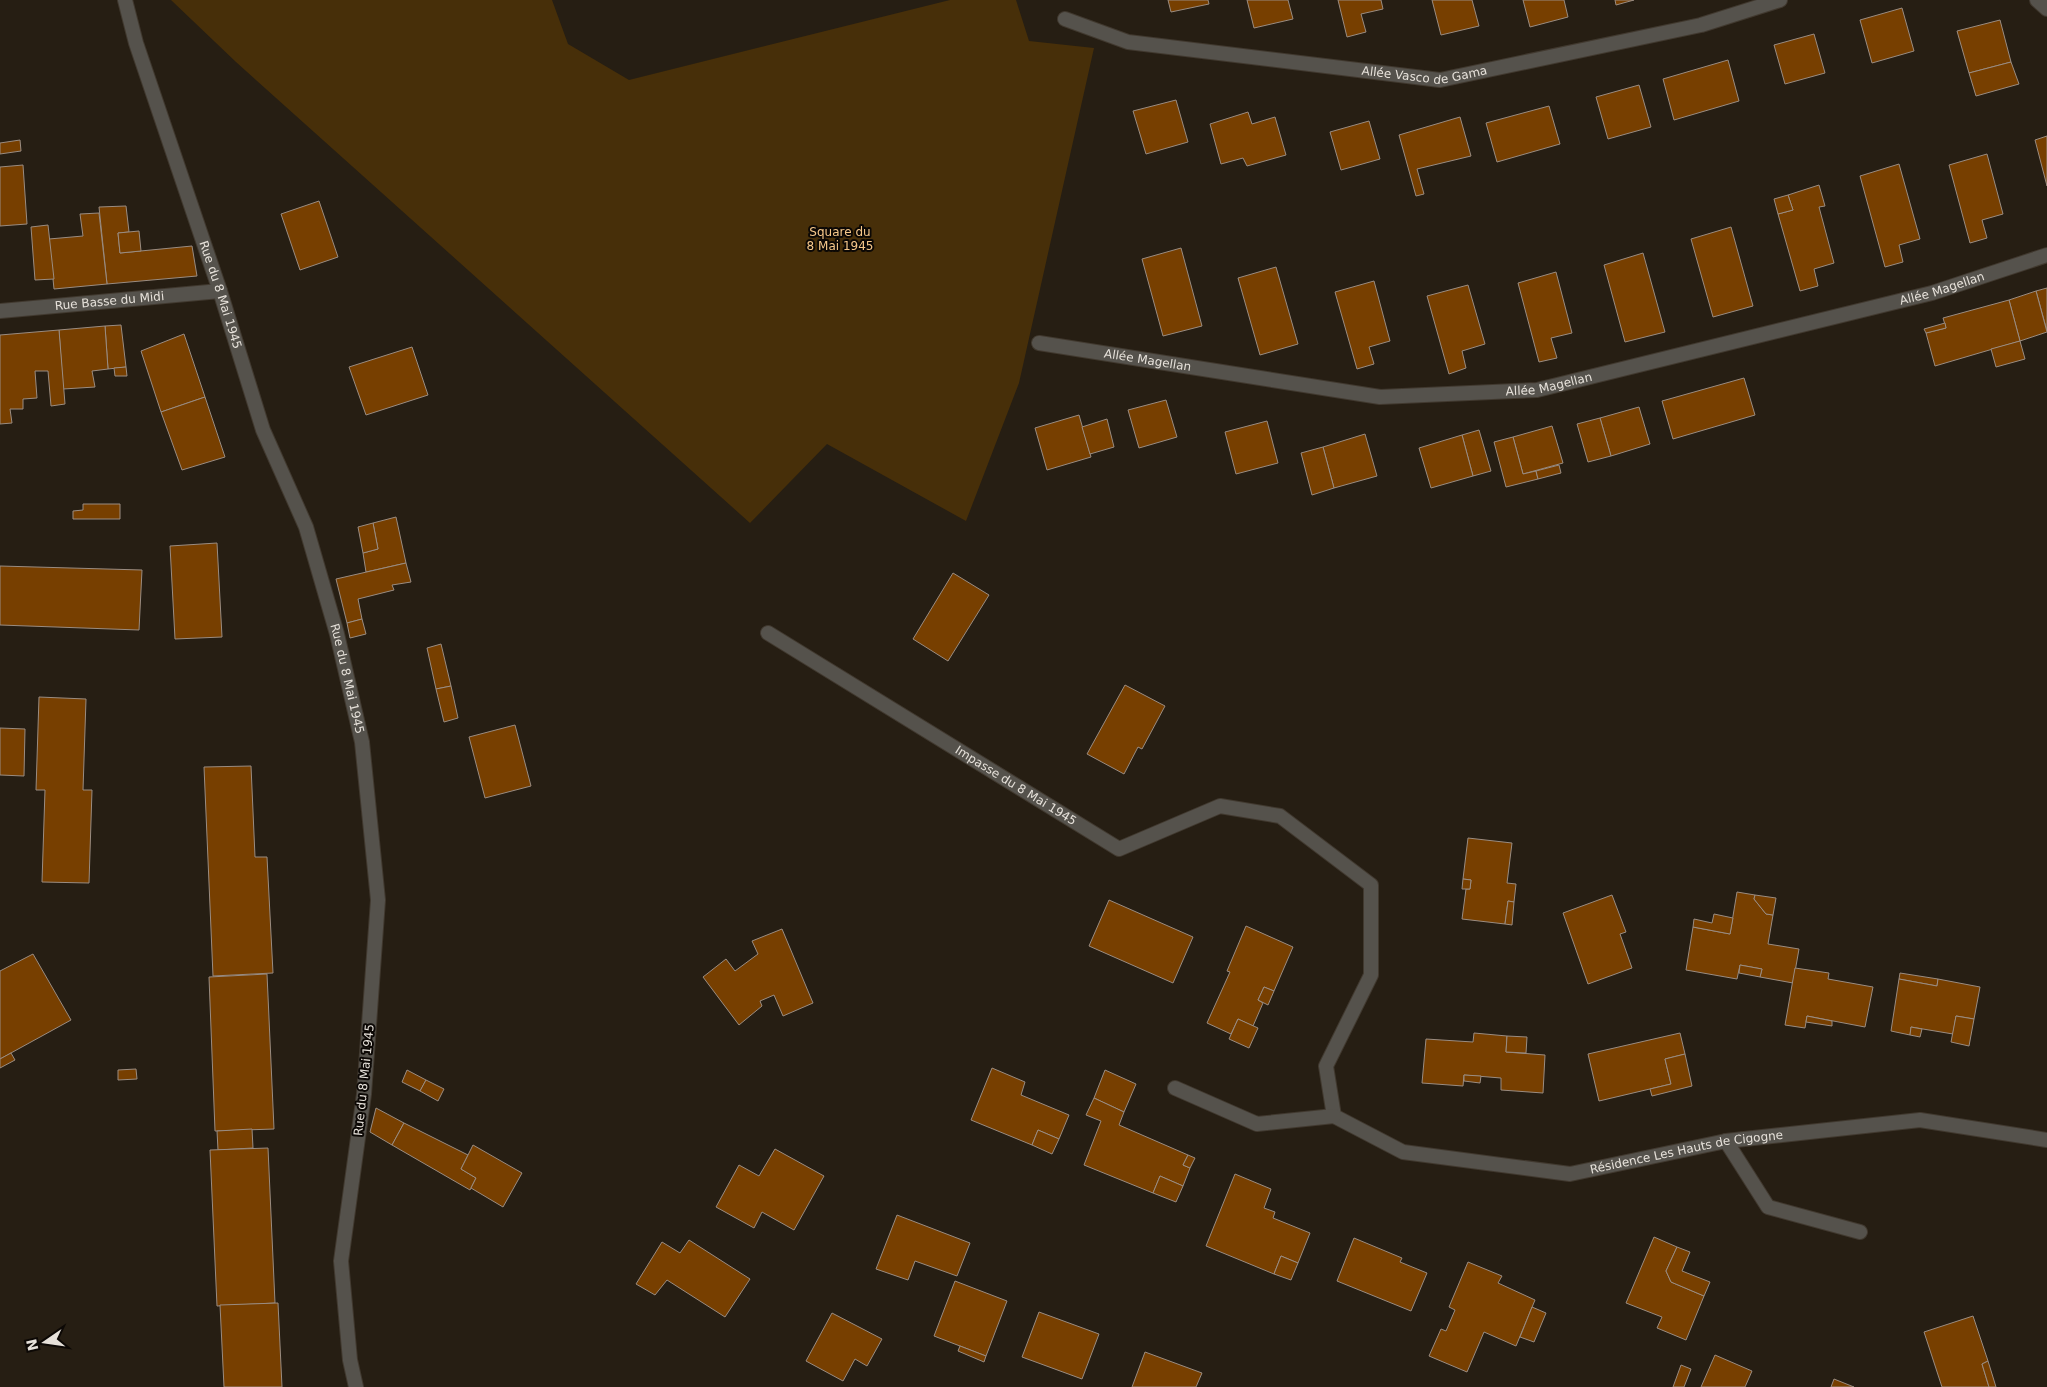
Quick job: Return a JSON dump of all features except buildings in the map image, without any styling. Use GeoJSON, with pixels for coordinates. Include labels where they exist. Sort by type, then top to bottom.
{"type":"FeatureCollection","features":[{"type":"Feature","properties":{"kind":"street","name":"Rue du 8 Mai 1945"},"geometry":{"type":"LineString","coordinates":[[125,0],[136,43],[220,291],[263,430],[306,527],[337,634],[362,742],[378,900],[364,1094],[341,1261],[350,1360],[356,1387]]}},
{"type":"Feature","properties":{"kind":"street","name":"Allée Vasco de Gama"},"geometry":{"type":"LineString","coordinates":[[1065,19],[1128,42],[1440,80],[1701,25],[1780,0]]}},
{"type":"Feature","properties":{"kind":"street"},"geometry":{"type":"LineString","coordinates":[[2037,0],[2047,9]]}},
{"type":"Feature","properties":{"kind":"street","name":"Allée Magellan"},"geometry":{"type":"LineString","coordinates":[[1039,343],[1380,397],[1537,390],[1932,293],[2047,255]]}},
{"type":"Feature","properties":{"kind":"street","name":"Rue Basse du Midi"},"geometry":{"type":"LineString","coordinates":[[0,312],[220,291]]}},
{"type":"Feature","properties":{"kind":"street","name":"Impasse du 8 Mai 1945"},"geometry":{"type":"LineString","coordinates":[[768,633],[1119,849],[1220,806],[1280,816],[1370,885],[1371,975],[1326,1066],[1334,1116]]}},
{"type":"Feature","properties":{"kind":"street"},"geometry":{"type":"LineString","coordinates":[[1175,1088],[1257,1124],[1334,1116]]}},
{"type":"Feature","properties":{"kind":"street","name":"Résidence Les Hauts de Cigogne"},"geometry":{"type":"LineString","coordinates":[[1334,1116],[1403,1152],[1570,1174],[1726,1142],[1920,1120],[2047,1140]]}},
{"type":"Feature","properties":{"kind":"street"},"geometry":{"type":"LineString","coordinates":[[1726,1142],[1768,1207],[1860,1232]]}},
{"type":"Feature","properties":{"kind":"green space","name":"Square du 8 Mai 1945"},"geometry":{"type":"Polygon","coordinates":[[[171,0],[552,0],[568,44],[629,80],[950,0],[1016,0],[1029,41],[1094,48],[1019,383],[966,521],[827,444],[750,523],[236,62],[171,0]]]}}]}
